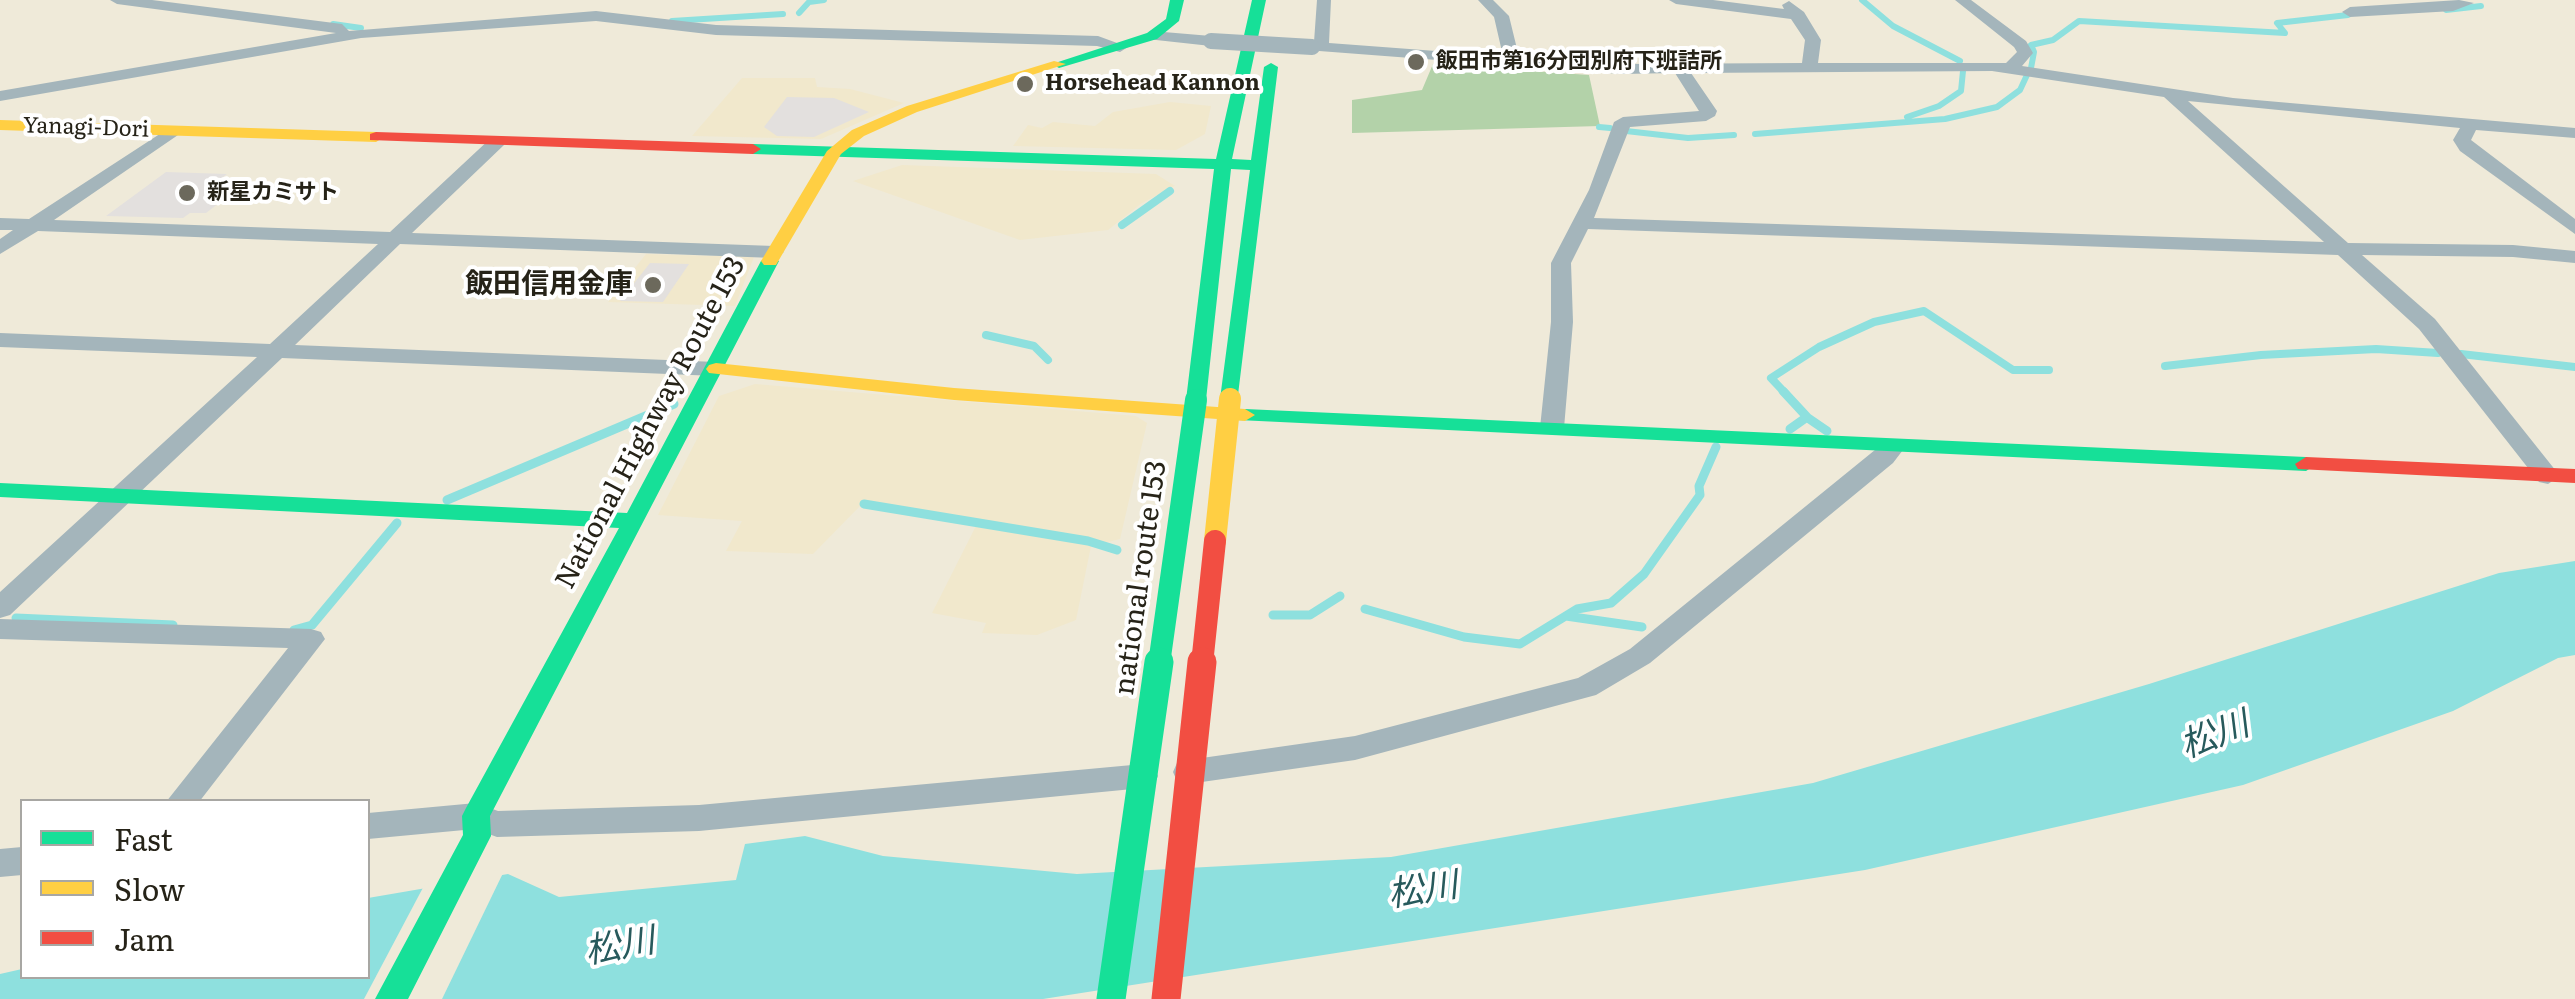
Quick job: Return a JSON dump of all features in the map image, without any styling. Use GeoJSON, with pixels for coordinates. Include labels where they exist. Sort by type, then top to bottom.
{"type":"FeatureCollection","features":[{"type":"Feature","properties":{"kind":"main road"},"geometry":{"type":"LineString","coordinates":[[1152,36],[1172,21],[1177,0]]}},
{"type":"Feature","properties":{"kind":"main road"},"geometry":{"type":"LineString","coordinates":[[1223,164],[1259,0]]}},
{"type":"Feature","properties":{"kind":"main road"},"geometry":{"type":"LineString","coordinates":[[1166,999],[1230,399],[1272,59],[1284,15]]}},
{"type":"Feature","properties":{"kind":"main road","name":"National Highway Route 153"},"geometry":{"type":"LineString","coordinates":[[392,999],[633,520],[716,369],[774,252],[835,150],[858,133],[912,109],[1152,36]]}},
{"type":"Feature","properties":{"kind":"main road","name":"Yanagi-Dori"},"geometry":{"type":"LineString","coordinates":[[0,124],[1259,165]]}},
{"type":"Feature","properties":{"kind":"main road","name":"national route 153"},"geometry":{"type":"LineString","coordinates":[[1111,999],[1196,400],[1223,164]]}},
{"type":"Feature","properties":{"kind":"main road"},"geometry":{"type":"LineString","coordinates":[[716,369],[954,394],[1218,413],[2575,476]]}},
{"type":"Feature","properties":{"kind":"main road"},"geometry":{"type":"LineString","coordinates":[[0,490],[633,520]]}},
{"type":"Feature","properties":{"kind":"street"},"geometry":{"type":"LineString","coordinates":[[117,0],[361,33]]}},
{"type":"Feature","properties":{"kind":"street"},"geometry":{"type":"LineString","coordinates":[[516,21],[548,0]]}},
{"type":"Feature","properties":{"kind":"street"},"geometry":{"type":"LineString","coordinates":[[1316,47],[1324,0]]}},
{"type":"Feature","properties":{"kind":"street"},"geometry":{"type":"LineString","coordinates":[[1485,0],[1501,16],[1512,62]]}},
{"type":"Feature","properties":{"kind":"street"},"geometry":{"type":"LineString","coordinates":[[1676,0],[1799,15]]}},
{"type":"Feature","properties":{"kind":"street"},"geometry":{"type":"LineString","coordinates":[[1784,0],[1814,40],[1810,66]]}},
{"type":"Feature","properties":{"kind":"street"},"geometry":{"type":"LineString","coordinates":[[1962,0],[2020,44],[2025,53],[2010,69]]}},
{"type":"Feature","properties":{"kind":"street"},"geometry":{"type":"LineString","coordinates":[[2350,12],[2454,6],[2466,0]]}},
{"type":"Feature","properties":{"kind":"street"},"geometry":{"type":"LineString","coordinates":[[0,96],[361,33],[596,16],[716,30],[1098,40],[1120,48]]}},
{"type":"Feature","properties":{"kind":"street"},"geometry":{"type":"LineString","coordinates":[[1152,36],[1512,62],[1680,69],[1961,64],[2171,95],[2575,132]]}},
{"type":"Feature","properties":{"kind":"street"},"geometry":{"type":"LineString","coordinates":[[1552,428],[1562,322],[1561,264],[1609,164],[1623,122],[1706,116],[1708,112],[1680,69]]}},
{"type":"Feature","properties":{"kind":"street"},"geometry":{"type":"LineString","coordinates":[[2171,95],[2426,324],[2548,476]]}},
{"type":"Feature","properties":{"kind":"street"},"geometry":{"type":"LineString","coordinates":[[2470,124],[2462,140],[2466,148],[2575,228]]}},
{"type":"Feature","properties":{"kind":"street"},"geometry":{"type":"LineString","coordinates":[[0,248],[172,131]]}},
{"type":"Feature","properties":{"kind":"street"},"geometry":{"type":"LineString","coordinates":[[1,611],[498,141]]}},
{"type":"Feature","properties":{"kind":"street"},"geometry":{"type":"LineString","coordinates":[[1581,222],[2575,257]]}},
{"type":"Feature","properties":{"kind":"street"},"geometry":{"type":"LineString","coordinates":[[0,224],[774,252]]}},
{"type":"Feature","properties":{"kind":"street"},"geometry":{"type":"LineString","coordinates":[[0,340],[716,369]]}},
{"type":"Feature","properties":{"kind":"street"},"geometry":{"type":"LineString","coordinates":[[370,826],[699,818],[1233,768],[1374,743],[1586,686],[1640,656],[1894,446]]}},
{"type":"Feature","properties":{"kind":"street"},"geometry":{"type":"LineString","coordinates":[[1,611],[311,640],[183,799]]}},
{"type":"Feature","properties":{"kind":"shaded area"},"geometry":{"type":"Polygon","coordinates":[[[742,78],[815,78],[817,87],[850,89],[904,103],[821,139],[692,136],[742,78]]]}},
{"type":"Feature","properties":{"kind":"shaded area"},"geometry":{"type":"Polygon","coordinates":[[[1170,102],[1211,106],[1205,134],[1176,150],[1013,146],[1028,125],[1042,128],[1053,122],[1095,126],[1113,112],[1170,102]]]}},
{"type":"Feature","properties":{"kind":"shaded area"},"geometry":{"type":"Polygon","coordinates":[[[902,165],[1156,174],[1175,186],[1142,203],[1108,230],[1020,240],[853,181],[902,165]]]}},
{"type":"Feature","properties":{"kind":"shaded area"},"geometry":{"type":"Polygon","coordinates":[[[646,254],[754,257],[735,306],[608,302],[646,254]]]}},
{"type":"Feature","properties":{"kind":"shaded area"},"geometry":{"type":"Polygon","coordinates":[[[755,384],[1136,416],[1147,423],[1120,539],[1091,546],[1076,620],[1037,635],[982,633],[986,623],[932,613],[978,522],[860,506],[813,554],[726,551],[742,521],[658,515],[719,396],[755,384]]]}},
{"type":"Feature","properties":{"kind":"green space"},"geometry":{"type":"Polygon","coordinates":[[[1433,64],[1589,75],[1600,126],[1352,133],[1352,100],[1422,90],[1433,64]]]}},
{"type":"Feature","properties":{"kind":"water","name":"松川"},"geometry":{"type":"Polygon","coordinates":[[[2575,561],[2575,655],[2558,658],[2453,711],[2243,785],[1865,870],[1043,999],[0,999],[0,974],[20,969],[20,979],[370,979],[370,898],[508,874],[559,897],[736,880],[745,844],[805,836],[883,856],[1077,874],[1391,857],[1813,783],[2149,684],[2499,573],[2575,561]]]}},
{"type":"Feature","properties":{"kind":"pier"},"geometry":{"type":"Polygon","coordinates":[[[505,869],[442,999],[364,999],[426,882],[505,869]]]}},
{"type":"Feature","properties":{"kind":"building"},"geometry":{"type":"Polygon","coordinates":[[[787,97],[834,98],[869,112],[814,137],[777,136],[764,127],[787,97]]]}},
{"type":"Feature","properties":{"kind":"building","name":"新星カミサト"},"geometry":{"type":"Polygon","coordinates":[[[166,172],[227,174],[219,180],[248,181],[206,213],[190,213],[183,218],[106,216],[166,172]]]}},
{"type":"Feature","properties":{"kind":"building","name":"飯田信用金庫"},"geometry":{"type":"Polygon","coordinates":[[[650,263],[689,264],[663,302],[620,301],[650,263]]]}},
{"type":"Feature","properties":{"kind":"waterway"},"geometry":{"type":"LineString","coordinates":[[799,13],[809,2],[824,0]]}},
{"type":"Feature","properties":{"kind":"waterway"},"geometry":{"type":"LineString","coordinates":[[1862,0],[1893,26],[1960,61]]}},
{"type":"Feature","properties":{"kind":"waterway"},"geometry":{"type":"LineString","coordinates":[[2446,10],[2481,6]]}},
{"type":"Feature","properties":{"kind":"waterway"},"geometry":{"type":"LineString","coordinates":[[672,21],[783,14]]}},
{"type":"Feature","properties":{"kind":"waterway"},"geometry":{"type":"LineString","coordinates":[[2031,68],[2031,45],[2053,40],[2079,21],[2285,33],[2277,23],[2348,15]]}},
{"type":"Feature","properties":{"kind":"waterway"},"geometry":{"type":"LineString","coordinates":[[333,24],[361,28]]}},
{"type":"Feature","properties":{"kind":"waterway"},"geometry":{"type":"LineString","coordinates":[[1907,117],[1939,106],[1961,91],[1963,71]]}},
{"type":"Feature","properties":{"kind":"waterway"},"geometry":{"type":"LineString","coordinates":[[1755,134],[1945,119],[1997,107],[2020,90],[2027,75]]}},
{"type":"Feature","properties":{"kind":"waterway"},"geometry":{"type":"LineString","coordinates":[[1599,127],[1610,128]]}},
{"type":"Feature","properties":{"kind":"waterway"},"geometry":{"type":"LineString","coordinates":[[1626,131],[1688,138],[1734,135]]}},
{"type":"Feature","properties":{"kind":"waterway"},"geometry":{"type":"LineString","coordinates":[[1122,225],[1170,191]]}},
{"type":"Feature","properties":{"kind":"waterway"},"geometry":{"type":"LineString","coordinates":[[1786,394],[1771,378],[1819,347],[1874,322],[1924,311],[2013,370],[2049,370]]}},
{"type":"Feature","properties":{"kind":"waterway"},"geometry":{"type":"LineString","coordinates":[[986,335],[1034,346],[1048,360]]}},
{"type":"Feature","properties":{"kind":"waterway"},"geometry":{"type":"LineString","coordinates":[[2165,366],[2261,355],[2376,349],[2438,353]]}},
{"type":"Feature","properties":{"kind":"waterway"},"geometry":{"type":"LineString","coordinates":[[2461,354],[2575,367]]}},
{"type":"Feature","properties":{"kind":"waterway"},"geometry":{"type":"LineString","coordinates":[[1783,391],[1808,418],[1827,431]]}},
{"type":"Feature","properties":{"kind":"waterway"},"geometry":{"type":"LineString","coordinates":[[447,500],[674,404]]}},
{"type":"Feature","properties":{"kind":"waterway"},"geometry":{"type":"LineString","coordinates":[[1790,429],[1807,417]]}},
{"type":"Feature","properties":{"kind":"waterway"},"geometry":{"type":"LineString","coordinates":[[1365,609],[1464,637],[1520,644],[1577,609],[1611,603],[1644,574],[1700,495],[1699,486],[1716,447]]}},
{"type":"Feature","properties":{"kind":"waterway"},"geometry":{"type":"LineString","coordinates":[[864,504],[1088,541],[1117,550]]}},
{"type":"Feature","properties":{"kind":"waterway"},"geometry":{"type":"LineString","coordinates":[[294,630],[312,625],[397,523]]}},
{"type":"Feature","properties":{"kind":"waterway"},"geometry":{"type":"LineString","coordinates":[[1273,615],[1310,615],[1340,596]]}},
{"type":"Feature","properties":{"kind":"waterway"},"geometry":{"type":"LineString","coordinates":[[1566,616],[1642,627]]}},
{"type":"Feature","properties":{"kind":"waterway"},"geometry":{"type":"LineString","coordinates":[[16,618],[173,625]]}},
{"type":"Feature","properties":{"kind":"traffic: fast"},"geometry":{"type":"LineString","coordinates":[[1059,64],[1152,36],[1172,21],[1177,0]]}},
{"type":"Feature","properties":{"kind":"traffic: fast"},"geometry":{"type":"LineString","coordinates":[[1196,400],[1223,164],[1259,0]]}},
{"type":"Feature","properties":{"kind":"traffic: fast"},"geometry":{"type":"LineString","coordinates":[[1230,399],[1271,67]]}},
{"type":"Feature","properties":{"kind":"traffic: fast"},"geometry":{"type":"LineString","coordinates":[[753,149],[1253,165]]}},
{"type":"Feature","properties":{"kind":"traffic: fast"},"geometry":{"type":"LineString","coordinates":[[391,999],[477,836],[476,816],[770,261]]}},
{"type":"Feature","properties":{"kind":"traffic: fast"},"geometry":{"type":"LineString","coordinates":[[1111,999],[1196,400]]}},
{"type":"Feature","properties":{"kind":"traffic: fast"},"geometry":{"type":"LineString","coordinates":[[1245,415],[2306,464]]}},
{"type":"Feature","properties":{"kind":"traffic: fast"},"geometry":{"type":"LineString","coordinates":[[0,490],[633,521]]}},
{"type":"Feature","properties":{"kind":"traffic: slow"},"geometry":{"type":"LineString","coordinates":[[770,261],[835,151],[858,133],[912,109],[1059,64]]}},
{"type":"Feature","properties":{"kind":"traffic: slow"},"geometry":{"type":"LineString","coordinates":[[0,125],[376,137]]}},
{"type":"Feature","properties":{"kind":"traffic: slow"},"geometry":{"type":"LineString","coordinates":[[716,369],[954,394],[1245,415]]}},
{"type":"Feature","properties":{"kind":"traffic: slow"},"geometry":{"type":"LineString","coordinates":[[1215,541],[1230,399]]}},
{"type":"Feature","properties":{"kind":"traffic: jam"},"geometry":{"type":"LineString","coordinates":[[376,137],[753,149]]}},
{"type":"Feature","properties":{"kind":"traffic: jam"},"geometry":{"type":"LineString","coordinates":[[2306,464],[2575,476]]}},
{"type":"Feature","properties":{"kind":"traffic: jam"},"geometry":{"type":"LineString","coordinates":[[1166,999],[1215,541]]}},
{"type":"Feature","properties":{"kind":"place","name":"飯田市第16分団別府下班詰所"},"geometry":{"type":"Point","coordinates":[1416,62]}},
{"type":"Feature","properties":{"kind":"place","name":"Horsehead Kannon"},"geometry":{"type":"Point","coordinates":[1025,84]}},
{"type":"Feature","properties":{"kind":"place","name":"新星カミサト"},"geometry":{"type":"Point","coordinates":[187,193]}},
{"type":"Feature","properties":{"kind":"place","name":"飯田信用金庫"},"geometry":{"type":"Point","coordinates":[653,285]}}]}
